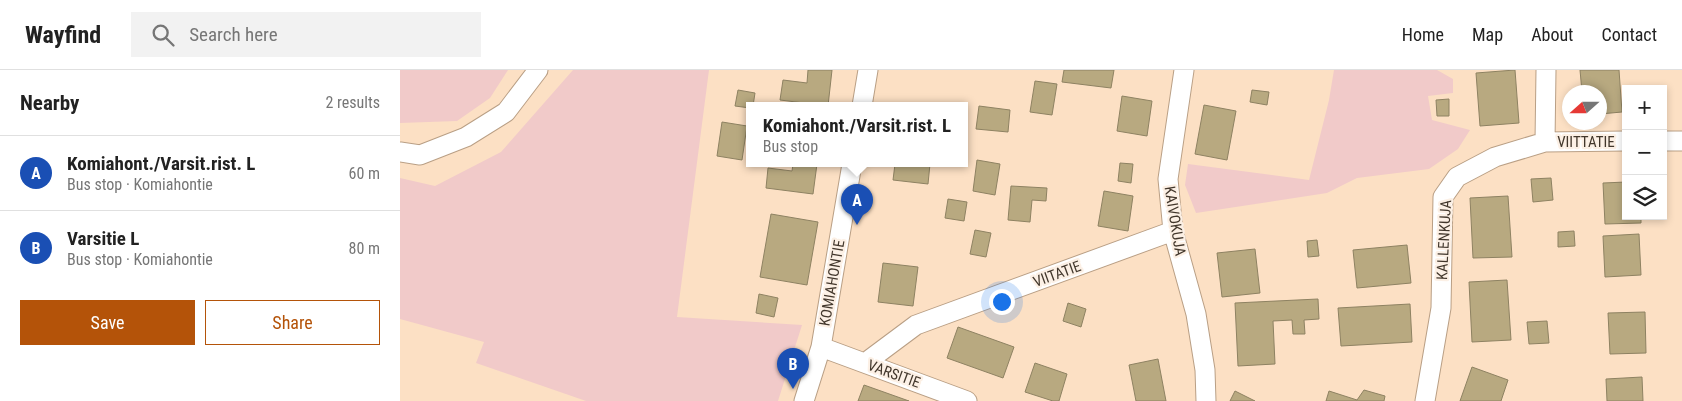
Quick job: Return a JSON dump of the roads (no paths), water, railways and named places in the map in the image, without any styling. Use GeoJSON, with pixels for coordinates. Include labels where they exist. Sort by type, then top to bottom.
{"type":"FeatureCollection","features":[{"type":"Feature","properties":{"kind":"street"},"geometry":{"type":"LineString","coordinates":[[400,152],[420,155],[466,137],[506,112],[538,70]]}},
{"type":"Feature","properties":{"kind":"street"},"geometry":{"type":"LineString","coordinates":[[863,102],[868,70]]}},
{"type":"Feature","properties":{"kind":"street","name":"KAIVOKUJA"},"geometry":{"type":"LineString","coordinates":[[1184,70],[1168,179],[1173,231],[1196,314],[1206,370],[1206,401]]}},
{"type":"Feature","properties":{"kind":"street"},"geometry":{"type":"LineString","coordinates":[[1546,70],[1546,142]]}},
{"type":"Feature","properties":{"kind":"street","name":"VIITTATIE"},"geometry":{"type":"LineString","coordinates":[[1546,142],[1622,141]]}},
{"type":"Feature","properties":{"kind":"street"},"geometry":{"type":"LineString","coordinates":[[1667,141],[1682,141]]}},
{"type":"Feature","properties":{"kind":"street","name":"KALLENKUJA"},"geometry":{"type":"LineString","coordinates":[[1425,401],[1441,308],[1443,197],[1457,177],[1495,156],[1546,142]]}},
{"type":"Feature","properties":{"kind":"street","name":"KOMIAHONTIE"},"geometry":{"type":"LineString","coordinates":[[804,401],[821,347],[851,167]]}},
{"type":"Feature","properties":{"kind":"street","name":"VIITATIE"},"geometry":{"type":"LineString","coordinates":[[865,363],[916,325],[1173,231]]}},
{"type":"Feature","properties":{"kind":"street","name":"VARSITIE"},"geometry":{"type":"LineString","coordinates":[[821,347],[967,401]]}},
{"type":"Feature","properties":{"kind":"place","name":"Komiahont./Varsit.rist. L"},"geometry":{"type":"Point","coordinates":[857,225]}},
{"type":"Feature","properties":{"kind":"place","name":"Varsitie L"},"geometry":{"type":"Point","coordinates":[793,389]}}]}
